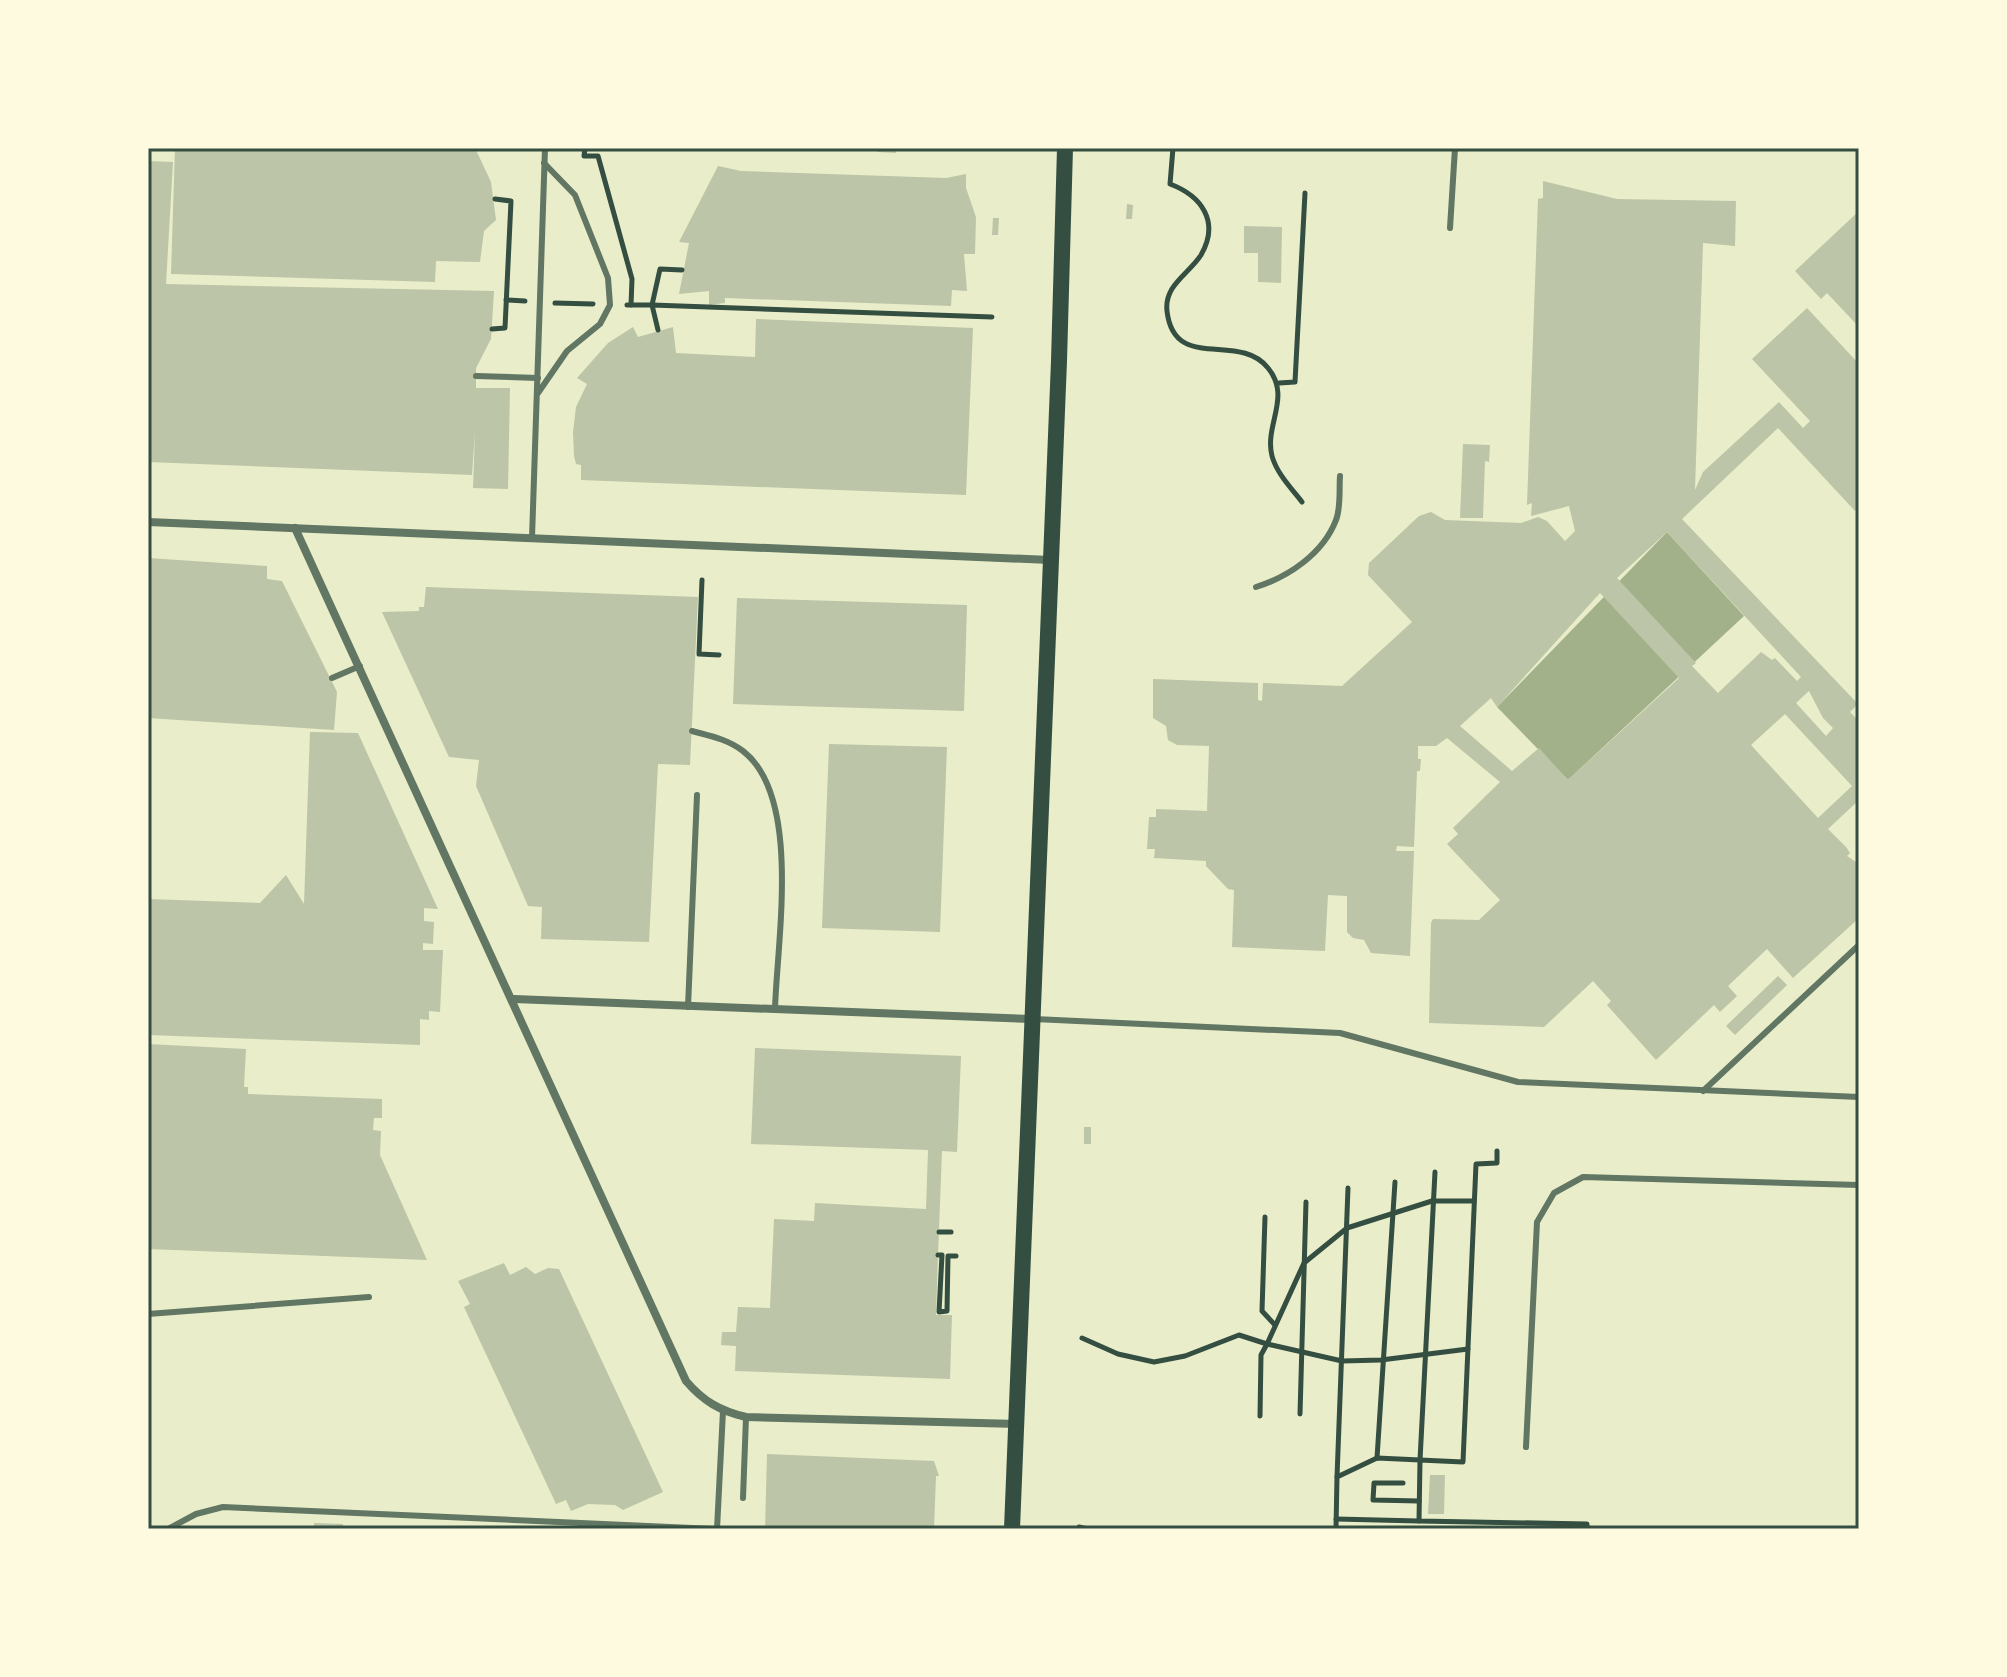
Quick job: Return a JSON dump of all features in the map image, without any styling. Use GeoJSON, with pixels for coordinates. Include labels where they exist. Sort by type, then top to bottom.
{"type":"FeatureCollection","features":[{"type":"Feature","properties":{"kind":"main road"},"geometry":{"type":"LineString","coordinates":[[1012,1529],[1065,148]]}},
{"type":"Feature","properties":{"kind":"street"},"geometry":{"type":"LineString","coordinates":[[148,522],[1050,560]]}},
{"type":"Feature","properties":{"kind":"street"},"geometry":{"type":"LineString","coordinates":[[295,528],[514,999],[686,1381],[699,1396],[723,1411],[746,1417],[1018,1424]]}},
{"type":"Feature","properties":{"kind":"street"},"geometry":{"type":"LineString","coordinates":[[514,999],[1032,1019]]}},
{"type":"Feature","properties":{"kind":"lane"},"geometry":{"type":"LineString","coordinates":[[532,538],[545,148]]}},
{"type":"Feature","properties":{"kind":"lane"},"geometry":{"type":"LineString","coordinates":[[1450,228],[1455,148]]}},
{"type":"Feature","properties":{"kind":"lane"},"geometry":{"type":"LineString","coordinates":[[537,396],[567,351],[600,324],[610,305],[608,278],[575,195],[544,163]]}},
{"type":"Feature","properties":{"kind":"lane"},"geometry":{"type":"LineString","coordinates":[[476,376],[538,378]]}},
{"type":"Feature","properties":{"kind":"lane"},"geometry":{"type":"LineString","coordinates":[[1256,587],[1282,579],[1307,559],[1336,520],[1340,476]]}},
{"type":"Feature","properties":{"kind":"lane"},"geometry":{"type":"LineString","coordinates":[[332,678],[360,666]]}},
{"type":"Feature","properties":{"kind":"lane"},"geometry":{"type":"LineString","coordinates":[[692,731],[722,738],[745,752],[763,775],[777,805],[782,843],[775,1009]]}},
{"type":"Feature","properties":{"kind":"lane"},"geometry":{"type":"LineString","coordinates":[[688,1007],[697,795]]}},
{"type":"Feature","properties":{"kind":"lane"},"geometry":{"type":"LineString","coordinates":[[1703,1091],[1859,945]]}},
{"type":"Feature","properties":{"kind":"lane"},"geometry":{"type":"LineString","coordinates":[[1032,1019],[1340,1033],[1518,1082],[1859,1097]]}},
{"type":"Feature","properties":{"kind":"lane"},"geometry":{"type":"LineString","coordinates":[[1526,1447],[1537,1222],[1554,1193],[1583,1177],[1859,1185]]}},
{"type":"Feature","properties":{"kind":"lane"},"geometry":{"type":"LineString","coordinates":[[148,1314],[369,1297]]}},
{"type":"Feature","properties":{"kind":"lane"},"geometry":{"type":"LineString","coordinates":[[168,1529],[196,1514],[223,1507],[716,1529],[723,1411]]}},
{"type":"Feature","properties":{"kind":"lane"},"geometry":{"type":"LineString","coordinates":[[743,1498],[746,1417]]}},
{"type":"Feature","properties":{"kind":"path"},"geometry":{"type":"LineString","coordinates":[[585,148],[584,156],[598,156],[632,279],[631,305]]}},
{"type":"Feature","properties":{"kind":"path"},"geometry":{"type":"LineString","coordinates":[[1173,148],[1170,184],[1187,190],[1203,204],[1209,223],[1200,257],[1171,289],[1166,309],[1172,327],[1182,342],[1201,350],[1248,352],[1266,365],[1279,383],[1272,455],[1302,502]]}},
{"type":"Feature","properties":{"kind":"path"},"geometry":{"type":"LineString","coordinates":[[1279,383],[1295,382],[1305,193]]}},
{"type":"Feature","properties":{"kind":"path"},"geometry":{"type":"LineString","coordinates":[[492,329],[505,328],[511,201],[495,199]]}},
{"type":"Feature","properties":{"kind":"path"},"geometry":{"type":"LineString","coordinates":[[658,330],[652,305],[992,317]]}},
{"type":"Feature","properties":{"kind":"path"},"geometry":{"type":"LineString","coordinates":[[702,580],[699,654],[719,655]]}},
{"type":"Feature","properties":{"kind":"path"},"geometry":{"type":"LineString","coordinates":[[1337,1477],[1377,1458],[1463,1462],[1476,1164],[1497,1163],[1497,1151]]}},
{"type":"Feature","properties":{"kind":"path"},"geometry":{"type":"LineString","coordinates":[[1419,1521],[1435,1172]]}},
{"type":"Feature","properties":{"kind":"path"},"geometry":{"type":"LineString","coordinates":[[1377,1458],[1395,1182]]}},
{"type":"Feature","properties":{"kind":"path"},"geometry":{"type":"LineString","coordinates":[[1336,1529],[1348,1188]]}},
{"type":"Feature","properties":{"kind":"path"},"geometry":{"type":"LineString","coordinates":[[1260,1416],[1261,1355],[1304,1263],[1347,1228],[1432,1201],[1474,1201]]}},
{"type":"Feature","properties":{"kind":"path"},"geometry":{"type":"LineString","coordinates":[[1300,1414],[1306,1202]]}},
{"type":"Feature","properties":{"kind":"path"},"geometry":{"type":"LineString","coordinates":[[1265,1217],[1262,1311],[1275,1325]]}},
{"type":"Feature","properties":{"kind":"path"},"geometry":{"type":"LineString","coordinates":[[939,1232],[951,1232]]}},
{"type":"Feature","properties":{"kind":"path"},"geometry":{"type":"LineString","coordinates":[[938,1255],[942,1255],[939,1312],[947,1311],[948,1256],[956,1256]]}},
{"type":"Feature","properties":{"kind":"path"},"geometry":{"type":"LineString","coordinates":[[1082,1338],[1118,1354],[1154,1362],[1185,1356],[1239,1335],[1342,1361],[1381,1360],[1468,1349]]}},
{"type":"Feature","properties":{"kind":"path"},"geometry":{"type":"LineString","coordinates":[[1403,1483],[1374,1483],[1373,1500],[1419,1501]]}},
{"type":"Feature","properties":{"kind":"path"},"geometry":{"type":"LineString","coordinates":[[1336,1519],[1543,1526],[1587,1524],[1587,1529]]}},
{"type":"Feature","properties":{"kind":"path"},"geometry":{"type":"LineString","coordinates":[[1079,1527],[1088,1529]]}},
{"type":"Feature","properties":{"kind":"shaded area"},"geometry":{"type":"Polygon","coordinates":[[[1667,532],[1744,616],[1568,780],[1497,707],[1667,532]]]}},
{"type":"Feature","properties":{"kind":"building"},"geometry":{"type":"Polygon","coordinates":[[[175,148],[476,150],[491,182],[496,220],[484,231],[480,262],[436,261],[435,282],[171,274],[175,148]]]}},
{"type":"Feature","properties":{"kind":"building"},"geometry":{"type":"Polygon","coordinates":[[[878,148],[896,148],[896,153],[877,152],[878,148]]]}},
{"type":"Feature","properties":{"kind":"building"},"geometry":{"type":"Polygon","coordinates":[[[148,161],[173,162],[166,284],[494,291],[491,339],[476,368],[476,388],[510,388],[508,489],[473,488],[475,431],[472,475],[148,462],[148,161]]]}},
{"type":"Feature","properties":{"kind":"building"},"geometry":{"type":"Polygon","coordinates":[[[718,166],[741,171],[946,178],[966,174],[966,188],[976,217],[975,254],[964,254],[967,291],[952,290],[951,306],[725,298],[725,303],[709,305],[709,291],[679,294],[689,243],[679,242],[718,166]]]}},
{"type":"Feature","properties":{"kind":"building"},"geometry":{"type":"Polygon","coordinates":[[[1543,181],[1617,199],[1736,201],[1735,246],[1703,243],[1695,490],[1703,472],[1779,402],[1803,428],[1810,421],[1752,359],[1807,308],[1859,364],[1859,507],[1855,511],[1778,428],[1682,519],[1858,704],[1850,712],[1859,721],[1859,800],[1828,829],[1846,847],[1850,853],[1847,856],[1859,864],[1859,918],[1793,978],[1767,949],[1728,986],[1737,996],[1720,1012],[1714,1005],[1656,1060],[1607,1005],[1611,1001],[1593,981],[1544,1027],[1429,1023],[1433,919],[1479,920],[1500,900],[1447,844],[1458,834],[1453,828],[1500,782],[1447,738],[1436,746],[1418,746],[1418,759],[1421,759],[1420,771],[1417,771],[1414,847],[1397,846],[1396,851],[1414,851],[1410,956],[1371,953],[1364,940],[1353,938],[1347,932],[1347,896],[1328,895],[1325,951],[1232,947],[1234,890],[1228,889],[1206,866],[1206,861],[1154,858],[1155,849],[1147,849],[1149,817],[1156,817],[1156,809],[1207,811],[1209,746],[1177,745],[1168,740],[1166,726],[1153,718],[1153,679],[1258,683],[1258,700],[1262,701],[1263,683],[1342,686],[1412,622],[1368,575],[1369,563],[1419,516],[1431,512],[1445,520],[1521,523],[1538,517],[1547,521],[1565,541],[1575,531],[1569,506],[1531,516],[1532,503],[1527,505],[1538,199],[1543,198],[1543,181]],[[1667,532],[1617,578],[1696,663],[1692,666],[1718,693],[1761,652],[1772,660],[1775,658],[1797,681],[1801,677],[1667,532]],[[1600,593],[1497,707],[1491,698],[1460,726],[1512,771],[1539,748],[1568,780],[1679,678],[1600,593]],[[1809,691],[1796,703],[1826,736],[1833,728],[1823,718],[1809,691]],[[1785,714],[1751,745],[1818,818],[1852,786],[1785,714]]]}},
{"type":"Feature","properties":{"kind":"building"},"geometry":{"type":"Polygon","coordinates":[[[1127,204],[1133,205],[1132,219],[1126,219],[1127,204]]]}},
{"type":"Feature","properties":{"kind":"building"},"geometry":{"type":"Polygon","coordinates":[[[1859,211],[1859,327],[1827,293],[1821,299],[1795,271],[1859,211]]]}},
{"type":"Feature","properties":{"kind":"building"},"geometry":{"type":"Polygon","coordinates":[[[993,218],[999,218],[998,235],[992,235],[993,218]]]}},
{"type":"Feature","properties":{"kind":"building"},"geometry":{"type":"Polygon","coordinates":[[[1244,226],[1282,227],[1281,283],[1258,282],[1258,253],[1244,253],[1244,226]]]}},
{"type":"Feature","properties":{"kind":"building"},"geometry":{"type":"Polygon","coordinates":[[[756,319],[973,328],[966,495],[581,480],[581,465],[576,464],[574,456],[573,432],[576,407],[587,384],[577,378],[608,343],[633,327],[638,337],[673,327],[676,353],[755,357],[756,319]]]}},
{"type":"Feature","properties":{"kind":"building"},"geometry":{"type":"Polygon","coordinates":[[[1463,444],[1490,445],[1489,462],[1485,461],[1483,518],[1460,518],[1463,444]]]}},
{"type":"Feature","properties":{"kind":"building"},"geometry":{"type":"Polygon","coordinates":[[[148,558],[267,566],[267,579],[282,581],[337,692],[334,730],[148,718],[148,558]]]}},
{"type":"Feature","properties":{"kind":"building"},"geometry":{"type":"Polygon","coordinates":[[[426,587],[698,597],[690,765],[658,764],[649,942],[541,939],[542,907],[528,906],[476,786],[479,760],[449,757],[382,612],[419,611],[419,607],[424,607],[426,587]]]}},
{"type":"Feature","properties":{"kind":"building"},"geometry":{"type":"Polygon","coordinates":[[[737,598],[967,605],[964,711],[733,704],[737,598]]]}},
{"type":"Feature","properties":{"kind":"building"},"geometry":{"type":"Polygon","coordinates":[[[310,732],[358,733],[438,909],[424,908],[424,921],[434,922],[433,944],[423,943],[423,950],[443,950],[440,1012],[429,1011],[429,1020],[420,1019],[420,1045],[148,1035],[148,899],[260,903],[286,875],[304,904],[310,732]]]}},
{"type":"Feature","properties":{"kind":"building"},"geometry":{"type":"Polygon","coordinates":[[[829,744],[947,747],[940,932],[822,928],[829,744]]]}},
{"type":"Feature","properties":{"kind":"building"},"geometry":{"type":"Polygon","coordinates":[[[1778,976],[1787,985],[1735,1035],[1726,1026],[1778,976]]]}},
{"type":"Feature","properties":{"kind":"building"},"geometry":{"type":"Polygon","coordinates":[[[148,1044],[246,1049],[244,1087],[248,1087],[248,1094],[382,1099],[382,1118],[374,1118],[373,1130],[381,1131],[380,1155],[427,1260],[148,1249],[148,1044]]]}},
{"type":"Feature","properties":{"kind":"building"},"geometry":{"type":"Polygon","coordinates":[[[755,1048],[961,1056],[957,1152],[942,1151],[938,1255],[936,1315],[952,1315],[950,1379],[735,1371],[736,1346],[721,1345],[722,1332],[736,1332],[738,1307],[770,1308],[774,1219],[814,1221],[815,1203],[926,1209],[928,1150],[751,1144],[755,1048]]]}},
{"type":"Feature","properties":{"kind":"building"},"geometry":{"type":"Polygon","coordinates":[[[1084,1127],[1091,1127],[1091,1144],[1084,1144],[1084,1127]]]}},
{"type":"Feature","properties":{"kind":"building"},"geometry":{"type":"Polygon","coordinates":[[[504,1263],[510,1275],[526,1267],[535,1274],[548,1268],[559,1269],[663,1492],[623,1510],[615,1505],[588,1504],[571,1511],[566,1500],[556,1504],[464,1307],[470,1304],[458,1281],[504,1263]]]}},
{"type":"Feature","properties":{"kind":"building"},"geometry":{"type":"Polygon","coordinates":[[[767,1454],[934,1461],[939,1476],[936,1476],[934,1529],[765,1529],[767,1454]]]}},
{"type":"Feature","properties":{"kind":"building"},"geometry":{"type":"Polygon","coordinates":[[[1430,1475],[1445,1475],[1444,1514],[1428,1514],[1430,1475]]]}},
{"type":"Feature","properties":{"kind":"building"},"geometry":{"type":"Polygon","coordinates":[[[314,1523],[343,1524],[343,1529],[314,1529],[314,1523]]]}}]}
